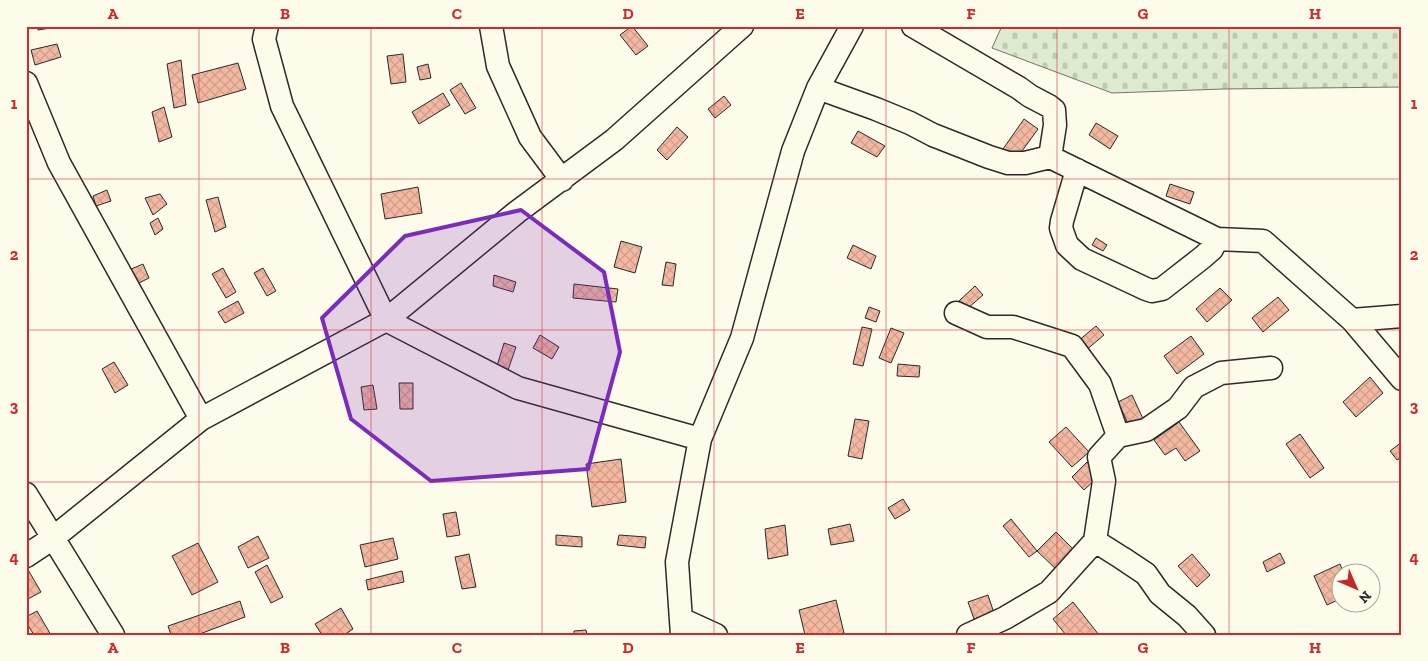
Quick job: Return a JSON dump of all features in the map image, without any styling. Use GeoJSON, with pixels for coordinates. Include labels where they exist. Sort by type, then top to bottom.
{"type":"FeatureCollection","features":[{"type":"Feature","properties":{"kind":"street"},"geometry":{"type":"LineString","coordinates":[[267,26],[264,39],[282,106],[386,320],[518,388],[700,439]]}},
{"type":"Feature","properties":{"kind":"street"},"geometry":{"type":"LineString","coordinates":[[491,26],[498,66],[530,137],[562,180]]}},
{"type":"Feature","properties":{"kind":"street"},"geometry":{"type":"LineString","coordinates":[[26,556],[53,538],[201,419],[386,320],[517,212],[614,140],[742,26]]}},
{"type":"Feature","properties":{"kind":"street"},"geometry":{"type":"LineString","coordinates":[[716,635],[681,627],[677,562],[700,439],[742,338],[793,150],[818,88],[852,26]]}},
{"type":"Feature","properties":{"kind":"street"},"geometry":{"type":"LineString","coordinates":[[913,26],[1054,110],[1055,125],[1050,156]]}},
{"type":"Feature","properties":{"kind":"street"},"geometry":{"type":"LineString","coordinates":[[26,83],[59,163],[201,419]]}},
{"type":"Feature","properties":{"kind":"street"},"geometry":{"type":"LineString","coordinates":[[818,88],[876,109],[942,139],[1008,163],[1025,163],[1050,156],[1217,239],[1263,241],[1352,320],[1402,379]]}},
{"type":"Feature","properties":{"kind":"street"},"geometry":{"type":"LineString","coordinates":[[1077,170],[1061,228],[1067,245],[1082,258],[1146,290],[1162,289],[1212,249],[1217,239]]}},
{"type":"Feature","properties":{"kind":"street"},"geometry":{"type":"LineString","coordinates":[[956,313],[987,327],[1013,327],[1072,346],[1100,384],[1118,436]]}},
{"type":"Feature","properties":{"kind":"street"},"geometry":{"type":"LineString","coordinates":[[1352,320],[1402,316]]}},
{"type":"Feature","properties":{"kind":"street"},"geometry":{"type":"LineString","coordinates":[[968,635],[1005,618],[1048,592],[1095,541],[1104,481],[1100,457],[1118,436],[1146,430],[1178,408],[1194,388],[1221,373],[1271,368]]}},
{"type":"Feature","properties":{"kind":"street"},"geometry":{"type":"LineString","coordinates":[[26,494],[113,635]]}},
{"type":"Feature","properties":{"kind":"street"},"geometry":{"type":"LineString","coordinates":[[1095,541],[1146,574],[1160,594],[1187,616],[1204,635]]}},
{"type":"Feature","properties":{"kind":"highlighted area"},"geometry":{"type":"Polygon","coordinates":[[[521,210],[604,272],[620,352],[588,469],[431,481],[351,419],[322,318],[405,236],[521,210]]]}},
{"type":"Feature","properties":{"kind":"green space"},"geometry":{"type":"Polygon","coordinates":[[[1002,26],[1402,26],[1402,87],[1223,89],[1112,93],[992,48],[1002,26]]]}},
{"type":"Feature","properties":{"kind":"building"},"geometry":{"type":"Polygon","coordinates":[[[37,26],[63,26],[38,30],[37,26]]]}},
{"type":"Feature","properties":{"kind":"building"},"geometry":{"type":"Polygon","coordinates":[[[632,26],[648,46],[636,55],[620,35],[632,26]]]}},
{"type":"Feature","properties":{"kind":"building"},"geometry":{"type":"Polygon","coordinates":[[[57,44],[61,57],[35,65],[31,50],[57,44]]]}},
{"type":"Feature","properties":{"kind":"building"},"geometry":{"type":"Polygon","coordinates":[[[403,54],[406,82],[391,84],[387,56],[403,54]]]}},
{"type":"Feature","properties":{"kind":"building"},"geometry":{"type":"Polygon","coordinates":[[[181,60],[186,105],[174,108],[167,64],[181,60]]]}},
{"type":"Feature","properties":{"kind":"building"},"geometry":{"type":"Polygon","coordinates":[[[238,63],[246,89],[198,103],[192,75],[238,63]]]}},
{"type":"Feature","properties":{"kind":"building"},"geometry":{"type":"Polygon","coordinates":[[[428,64],[431,78],[420,80],[417,67],[428,64]]]}},
{"type":"Feature","properties":{"kind":"building"},"geometry":{"type":"Polygon","coordinates":[[[461,83],[476,108],[465,114],[450,90],[461,83]]]}},
{"type":"Feature","properties":{"kind":"building"},"geometry":{"type":"Polygon","coordinates":[[[443,93],[450,105],[419,124],[412,112],[443,93]]]}},
{"type":"Feature","properties":{"kind":"building"},"geometry":{"type":"Polygon","coordinates":[[[724,96],[731,105],[715,118],[708,109],[724,96]]]}},
{"type":"Feature","properties":{"kind":"building"},"geometry":{"type":"Polygon","coordinates":[[[164,107],[172,137],[159,142],[152,112],[164,107]]]}},
{"type":"Feature","properties":{"kind":"building"},"geometry":{"type":"Polygon","coordinates":[[[1024,119],[1038,129],[1017,158],[1003,149],[1024,119]]]}},
{"type":"Feature","properties":{"kind":"building"},"geometry":{"type":"Polygon","coordinates":[[[1096,123],[1118,136],[1110,149],[1089,135],[1096,123]]]}},
{"type":"Feature","properties":{"kind":"building"},"geometry":{"type":"Polygon","coordinates":[[[677,127],[688,137],[667,160],[657,150],[677,127]]]}},
{"type":"Feature","properties":{"kind":"building"},"geometry":{"type":"Polygon","coordinates":[[[858,131],[885,146],[877,157],[851,143],[858,131]]]}},
{"type":"Feature","properties":{"kind":"building"},"geometry":{"type":"Polygon","coordinates":[[[1170,184],[1194,192],[1190,204],[1166,196],[1170,184]]]}},
{"type":"Feature","properties":{"kind":"building"},"geometry":{"type":"Polygon","coordinates":[[[418,187],[422,213],[385,219],[381,194],[418,187]]]}},
{"type":"Feature","properties":{"kind":"building"},"geometry":{"type":"Polygon","coordinates":[[[107,190],[111,201],[96,206],[93,196],[107,190]]]}},
{"type":"Feature","properties":{"kind":"building"},"geometry":{"type":"Polygon","coordinates":[[[160,194],[167,204],[153,215],[145,198],[160,194]]]}},
{"type":"Feature","properties":{"kind":"building"},"geometry":{"type":"Polygon","coordinates":[[[218,197],[226,227],[215,232],[206,200],[218,197]]]}},
{"type":"Feature","properties":{"kind":"building"},"geometry":{"type":"Polygon","coordinates":[[[158,218],[163,229],[155,235],[150,223],[158,218]]]}},
{"type":"Feature","properties":{"kind":"building"},"geometry":{"type":"Polygon","coordinates":[[[1096,238],[1107,245],[1103,251],[1092,245],[1096,238]]]}},
{"type":"Feature","properties":{"kind":"building"},"geometry":{"type":"Polygon","coordinates":[[[621,241],[642,247],[635,273],[614,267],[621,241]]]}},
{"type":"Feature","properties":{"kind":"building"},"geometry":{"type":"Polygon","coordinates":[[[853,245],[876,256],[871,269],[847,258],[853,245]]]}},
{"type":"Feature","properties":{"kind":"building"},"geometry":{"type":"Polygon","coordinates":[[[666,262],[676,264],[673,286],[662,285],[666,262]]]}},
{"type":"Feature","properties":{"kind":"building"},"geometry":{"type":"Polygon","coordinates":[[[143,264],[149,278],[135,285],[129,270],[143,264]]]}},
{"type":"Feature","properties":{"kind":"building"},"geometry":{"type":"Polygon","coordinates":[[[223,268],[236,292],[226,298],[212,274],[223,268]]]}},
{"type":"Feature","properties":{"kind":"building"},"geometry":{"type":"Polygon","coordinates":[[[263,268],[276,291],[267,296],[254,273],[263,268]]]}},
{"type":"Feature","properties":{"kind":"building"},"geometry":{"type":"Polygon","coordinates":[[[494,275],[516,282],[513,292],[493,286],[494,275]]]}},
{"type":"Feature","properties":{"kind":"building"},"geometry":{"type":"Polygon","coordinates":[[[574,284],[618,289],[616,302],[573,298],[574,284]]]}},
{"type":"Feature","properties":{"kind":"building"},"geometry":{"type":"Polygon","coordinates":[[[975,286],[983,295],[967,309],[959,301],[975,286]]]}},
{"type":"Feature","properties":{"kind":"building"},"geometry":{"type":"Polygon","coordinates":[[[1220,288],[1232,300],[1207,322],[1196,309],[1220,288]]]}},
{"type":"Feature","properties":{"kind":"building"},"geometry":{"type":"Polygon","coordinates":[[[1278,297],[1289,310],[1263,332],[1252,318],[1278,297]]]}},
{"type":"Feature","properties":{"kind":"building"},"geometry":{"type":"Polygon","coordinates":[[[238,301],[244,313],[225,323],[218,312],[238,301]]]}},
{"type":"Feature","properties":{"kind":"building"},"geometry":{"type":"Polygon","coordinates":[[[869,307],[880,311],[876,322],[865,318],[869,307]]]}},
{"type":"Feature","properties":{"kind":"building"},"geometry":{"type":"Polygon","coordinates":[[[1096,326],[1104,335],[1085,351],[1077,342],[1096,326]]]}},
{"type":"Feature","properties":{"kind":"building"},"geometry":{"type":"Polygon","coordinates":[[[862,327],[872,329],[863,366],[853,364],[862,327]]]}},
{"type":"Feature","properties":{"kind":"building"},"geometry":{"type":"Polygon","coordinates":[[[891,328],[904,333],[891,363],[879,358],[891,328]]]}},
{"type":"Feature","properties":{"kind":"building"},"geometry":{"type":"Polygon","coordinates":[[[540,335],[559,347],[552,359],[533,348],[540,335]]]}},
{"type":"Feature","properties":{"kind":"building"},"geometry":{"type":"Polygon","coordinates":[[[1191,336],[1204,354],[1177,374],[1164,356],[1191,336]]]}},
{"type":"Feature","properties":{"kind":"building"},"geometry":{"type":"Polygon","coordinates":[[[504,343],[516,347],[507,373],[496,369],[504,343]]]}},
{"type":"Feature","properties":{"kind":"building"},"geometry":{"type":"Polygon","coordinates":[[[114,362],[128,385],[115,393],[102,369],[114,362]]]}},
{"type":"Feature","properties":{"kind":"building"},"geometry":{"type":"Polygon","coordinates":[[[898,364],[920,366],[919,377],[897,376],[898,364]]]}},
{"type":"Feature","properties":{"kind":"building"},"geometry":{"type":"Polygon","coordinates":[[[1370,377],[1383,393],[1356,417],[1343,402],[1370,377]]]}},
{"type":"Feature","properties":{"kind":"building"},"geometry":{"type":"Polygon","coordinates":[[[399,383],[413,383],[413,409],[400,409],[399,383]]]}},
{"type":"Feature","properties":{"kind":"building"},"geometry":{"type":"Polygon","coordinates":[[[373,385],[377,409],[364,410],[361,387],[373,385]]]}},
{"type":"Feature","properties":{"kind":"building"},"geometry":{"type":"Polygon","coordinates":[[[1132,395],[1145,423],[1131,430],[1118,402],[1132,395]]]}},
{"type":"Feature","properties":{"kind":"building"},"geometry":{"type":"Polygon","coordinates":[[[855,419],[869,421],[862,459],[848,456],[855,419]]]}},
{"type":"Feature","properties":{"kind":"building"},"geometry":{"type":"Polygon","coordinates":[[[1179,422],[1200,451],[1185,461],[1176,448],[1165,455],[1154,440],[1179,422]]]}},
{"type":"Feature","properties":{"kind":"building"},"geometry":{"type":"Polygon","coordinates":[[[1066,427],[1089,452],[1072,467],[1049,442],[1066,427]]]}},
{"type":"Feature","properties":{"kind":"building"},"geometry":{"type":"Polygon","coordinates":[[[1300,434],[1324,468],[1310,478],[1286,444],[1300,434]]]}},
{"type":"Feature","properties":{"kind":"building"},"geometry":{"type":"Polygon","coordinates":[[[1402,442],[1402,457],[1397,460],[1390,451],[1402,442]]]}},
{"type":"Feature","properties":{"kind":"building"},"geometry":{"type":"Polygon","coordinates":[[[621,459],[626,502],[592,507],[586,464],[621,459]]]}},
{"type":"Feature","properties":{"kind":"building"},"geometry":{"type":"Polygon","coordinates":[[[1087,462],[1099,476],[1084,490],[1072,477],[1087,462]]]}},
{"type":"Feature","properties":{"kind":"building"},"geometry":{"type":"Polygon","coordinates":[[[903,499],[910,510],[895,519],[888,508],[903,499]]]}},
{"type":"Feature","properties":{"kind":"building"},"geometry":{"type":"Polygon","coordinates":[[[456,512],[460,535],[447,537],[443,514],[456,512]]]}},
{"type":"Feature","properties":{"kind":"building"},"geometry":{"type":"Polygon","coordinates":[[[1011,519],[1037,551],[1029,557],[1003,526],[1011,519]]]}},
{"type":"Feature","properties":{"kind":"building"},"geometry":{"type":"Polygon","coordinates":[[[850,524],[854,541],[831,545],[828,529],[850,524]]]}},
{"type":"Feature","properties":{"kind":"building"},"geometry":{"type":"Polygon","coordinates":[[[785,525],[788,555],[768,559],[765,529],[785,525]]]}},
{"type":"Feature","properties":{"kind":"building"},"geometry":{"type":"Polygon","coordinates":[[[1056,532],[1076,552],[1058,571],[1037,551],[1056,532]]]}},
{"type":"Feature","properties":{"kind":"building"},"geometry":{"type":"Polygon","coordinates":[[[556,535],[582,537],[582,547],[556,545],[556,535]]]}},
{"type":"Feature","properties":{"kind":"building"},"geometry":{"type":"Polygon","coordinates":[[[619,535],[646,537],[645,548],[617,545],[619,535]]]}},
{"type":"Feature","properties":{"kind":"building"},"geometry":{"type":"Polygon","coordinates":[[[258,536],[269,558],[248,568],[238,547],[258,536]]]}},
{"type":"Feature","properties":{"kind":"building"},"geometry":{"type":"Polygon","coordinates":[[[393,538],[398,559],[365,567],[360,545],[393,538]]]}},
{"type":"Feature","properties":{"kind":"building"},"geometry":{"type":"Polygon","coordinates":[[[198,543],[218,582],[192,595],[172,556],[198,543]]]}},
{"type":"Feature","properties":{"kind":"building"},"geometry":{"type":"Polygon","coordinates":[[[1280,553],[1285,563],[1267,572],[1263,562],[1280,553]]]}},
{"type":"Feature","properties":{"kind":"building"},"geometry":{"type":"Polygon","coordinates":[[[469,554],[476,587],[462,589],[455,557],[469,554]]]}},
{"type":"Feature","properties":{"kind":"building"},"geometry":{"type":"Polygon","coordinates":[[[1192,554],[1210,575],[1197,587],[1178,566],[1192,554]]]}},
{"type":"Feature","properties":{"kind":"building"},"geometry":{"type":"Polygon","coordinates":[[[267,565],[283,597],[271,603],[255,572],[267,565]]]}},
{"type":"Feature","properties":{"kind":"building"},"geometry":{"type":"Polygon","coordinates":[[[26,569],[41,592],[26,600],[26,569]]]}},
{"type":"Feature","properties":{"kind":"building"},"geometry":{"type":"Polygon","coordinates":[[[1330,569],[1330,604],[1327,605],[1314,576],[1330,569]]]}},
{"type":"Feature","properties":{"kind":"building"},"geometry":{"type":"Polygon","coordinates":[[[402,571],[404,582],[368,590],[366,580],[402,571]]]}},
{"type":"Feature","properties":{"kind":"building"},"geometry":{"type":"Polygon","coordinates":[[[988,595],[994,613],[974,619],[968,602],[988,595]]]}},
{"type":"Feature","properties":{"kind":"building"},"geometry":{"type":"Polygon","coordinates":[[[836,600],[844,633],[836,635],[805,635],[799,610],[836,600]]]}},
{"type":"Feature","properties":{"kind":"building"},"geometry":{"type":"Polygon","coordinates":[[[240,601],[245,617],[197,635],[171,635],[168,626],[240,601]]]}},
{"type":"Feature","properties":{"kind":"building"},"geometry":{"type":"Polygon","coordinates":[[[1073,602],[1099,635],[1066,635],[1053,619],[1073,602]]]}},
{"type":"Feature","properties":{"kind":"building"},"geometry":{"type":"Polygon","coordinates":[[[341,608],[353,629],[344,635],[322,635],[315,624],[341,608]]]}},
{"type":"Feature","properties":{"kind":"building"},"geometry":{"type":"Polygon","coordinates":[[[37,611],[51,635],[34,635],[26,622],[26,617],[37,611]]]}},
{"type":"Feature","properties":{"kind":"building"},"geometry":{"type":"Polygon","coordinates":[[[586,630],[587,635],[574,635],[574,631],[586,630]]]}}]}
